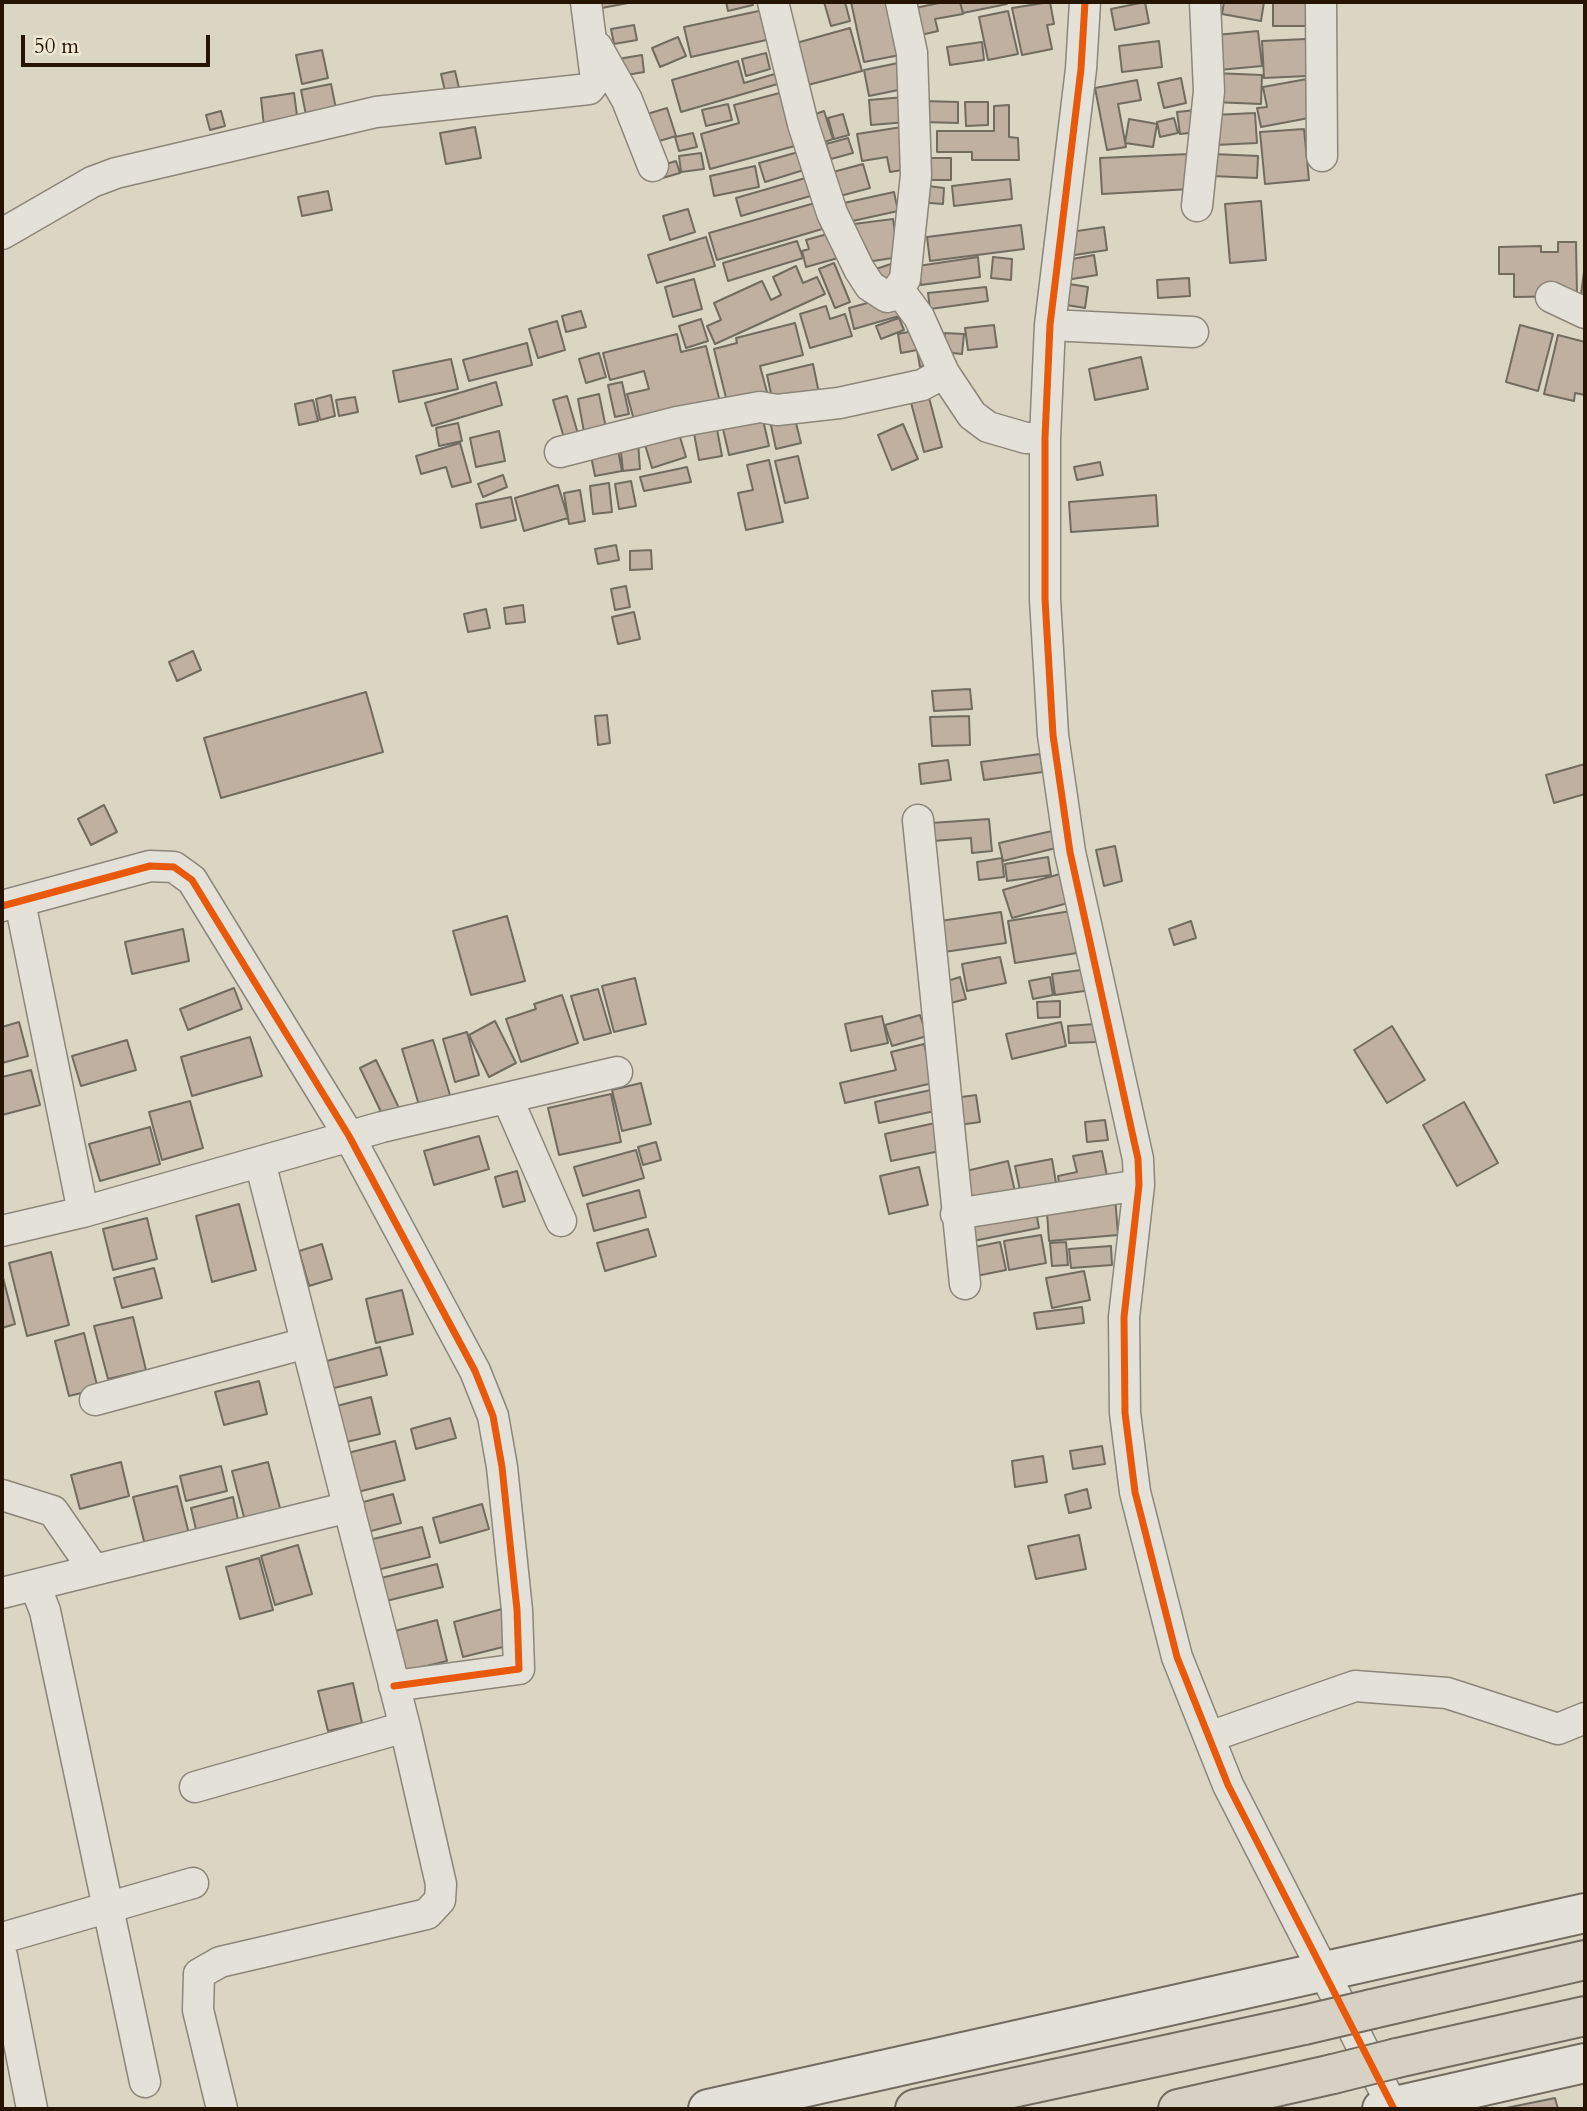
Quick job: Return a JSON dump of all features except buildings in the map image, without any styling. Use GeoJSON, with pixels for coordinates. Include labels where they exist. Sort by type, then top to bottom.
{"type":"FeatureCollection","features":[{"type":"Feature","properties":{"kind":"highway"},"geometry":{"type":"LineString","coordinates":[[915,2109],[1304,2025],[1585,1960]]}},
{"type":"Feature","properties":{"kind":"highway"},"geometry":{"type":"LineString","coordinates":[[1178,2109],[1585,2016]]}},
{"type":"Feature","properties":{"kind":"street"},"geometry":{"type":"LineString","coordinates":[[2,234],[75,191],[116,173],[376,112],[586,90],[596,80],[586,2]]}},
{"type":"Feature","properties":{"kind":"street"},"geometry":{"type":"LineString","coordinates":[[773,2],[803,124],[832,213],[870,286],[885,296],[899,290],[909,260],[916,175],[912,53],[901,2]]}},
{"type":"Feature","properties":{"kind":"street"},"geometry":{"type":"LineString","coordinates":[[1085,2],[1082,69],[1049,325],[1045,439],[1045,599],[1053,735],[1070,852],[1138,1159],[1139,1185],[1124,1317],[1125,1413],[1135,1492],[1177,1657],[1228,1785],[1390,2109],[1585,2063]]}},
{"type":"Feature","properties":{"kind":"street"},"geometry":{"type":"LineString","coordinates":[[1197,206],[1209,91],[1205,2]]}},
{"type":"Feature","properties":{"kind":"street"},"geometry":{"type":"LineString","coordinates":[[1321,2],[1322,156]]}},
{"type":"Feature","properties":{"kind":"street"},"geometry":{"type":"LineString","coordinates":[[592,38],[626,100],[653,166]]}},
{"type":"Feature","properties":{"kind":"street"},"geometry":{"type":"LineString","coordinates":[[899,290],[919,317],[944,373],[972,415],[988,427],[1026,438],[1045,439]]}},
{"type":"Feature","properties":{"kind":"street"},"geometry":{"type":"LineString","coordinates":[[1551,297],[1585,313]]}},
{"type":"Feature","properties":{"kind":"street"},"geometry":{"type":"LineString","coordinates":[[1049,325],[1193,332]]}},
{"type":"Feature","properties":{"kind":"street"},"geometry":{"type":"LineString","coordinates":[[561,452],[677,422],[760,407],[777,410],[839,404],[922,384],[944,373]]}},
{"type":"Feature","properties":{"kind":"street"},"geometry":{"type":"LineString","coordinates":[[918,820],[965,1284]]}},
{"type":"Feature","properties":{"kind":"street"},"geometry":{"type":"LineString","coordinates":[[83,1212],[11,904],[150,866],[164,865],[184,873],[192,880],[349,1136],[475,1371],[493,1416],[517,1610],[519,1670],[394,1686]]}},
{"type":"Feature","properties":{"kind":"street"},"geometry":{"type":"LineString","coordinates":[[2,1231],[83,1212],[349,1136],[617,1072]]}},
{"type":"Feature","properties":{"kind":"street"},"geometry":{"type":"LineString","coordinates":[[508,1100],[561,1221]]}},
{"type":"Feature","properties":{"kind":"street"},"geometry":{"type":"LineString","coordinates":[[222,2109],[198,2010],[199,1974],[220,1962],[427,1914],[440,1900],[441,1884],[405,1727],[260,1162]]}},
{"type":"Feature","properties":{"kind":"street"},"geometry":{"type":"LineString","coordinates":[[956,1214],[1139,1185]]}},
{"type":"Feature","properties":{"kind":"street"},"geometry":{"type":"LineString","coordinates":[[95,1400],[306,1343]]}},
{"type":"Feature","properties":{"kind":"street"},"geometry":{"type":"LineString","coordinates":[[2,1495],[53,1511],[94,1570]]}},
{"type":"Feature","properties":{"kind":"street"},"geometry":{"type":"LineString","coordinates":[[2,1593],[349,1507]]}},
{"type":"Feature","properties":{"kind":"street"},"geometry":{"type":"LineString","coordinates":[[35,1585],[45,1611],[145,2082]]}},
{"type":"Feature","properties":{"kind":"street"},"geometry":{"type":"LineString","coordinates":[[1209,1737],[1355,1686],[1447,1693],[1558,1729],[1585,1718]]}},
{"type":"Feature","properties":{"kind":"street"},"geometry":{"type":"LineString","coordinates":[[195,1787],[405,1727]]}},
{"type":"Feature","properties":{"kind":"street"},"geometry":{"type":"LineString","coordinates":[[2,1938],[193,1883]]}},
{"type":"Feature","properties":{"kind":"street"},"geometry":{"type":"LineString","coordinates":[[708,2109],[1585,1913]]}},
{"type":"Feature","properties":{"kind":"street"},"geometry":{"type":"LineString","coordinates":[[2,1956],[32,2109]]}},
{"type":"Feature","properties":{"kind":"cycle path"},"geometry":{"type":"LineString","coordinates":[[1085,2],[1081,69],[1050,325],[1045,438],[1045,599],[1053,735],[1070,852],[1138,1159],[1139,1185],[1124,1317],[1125,1413],[1135,1492],[1177,1657],[1228,1785],[1394,2109]]}},
{"type":"Feature","properties":{"kind":"cycle path"},"geometry":{"type":"LineString","coordinates":[[2,906],[150,866],[174,867],[192,880],[349,1136],[475,1371],[493,1416],[502,1467],[517,1610],[519,1669],[394,1686]]}}]}
